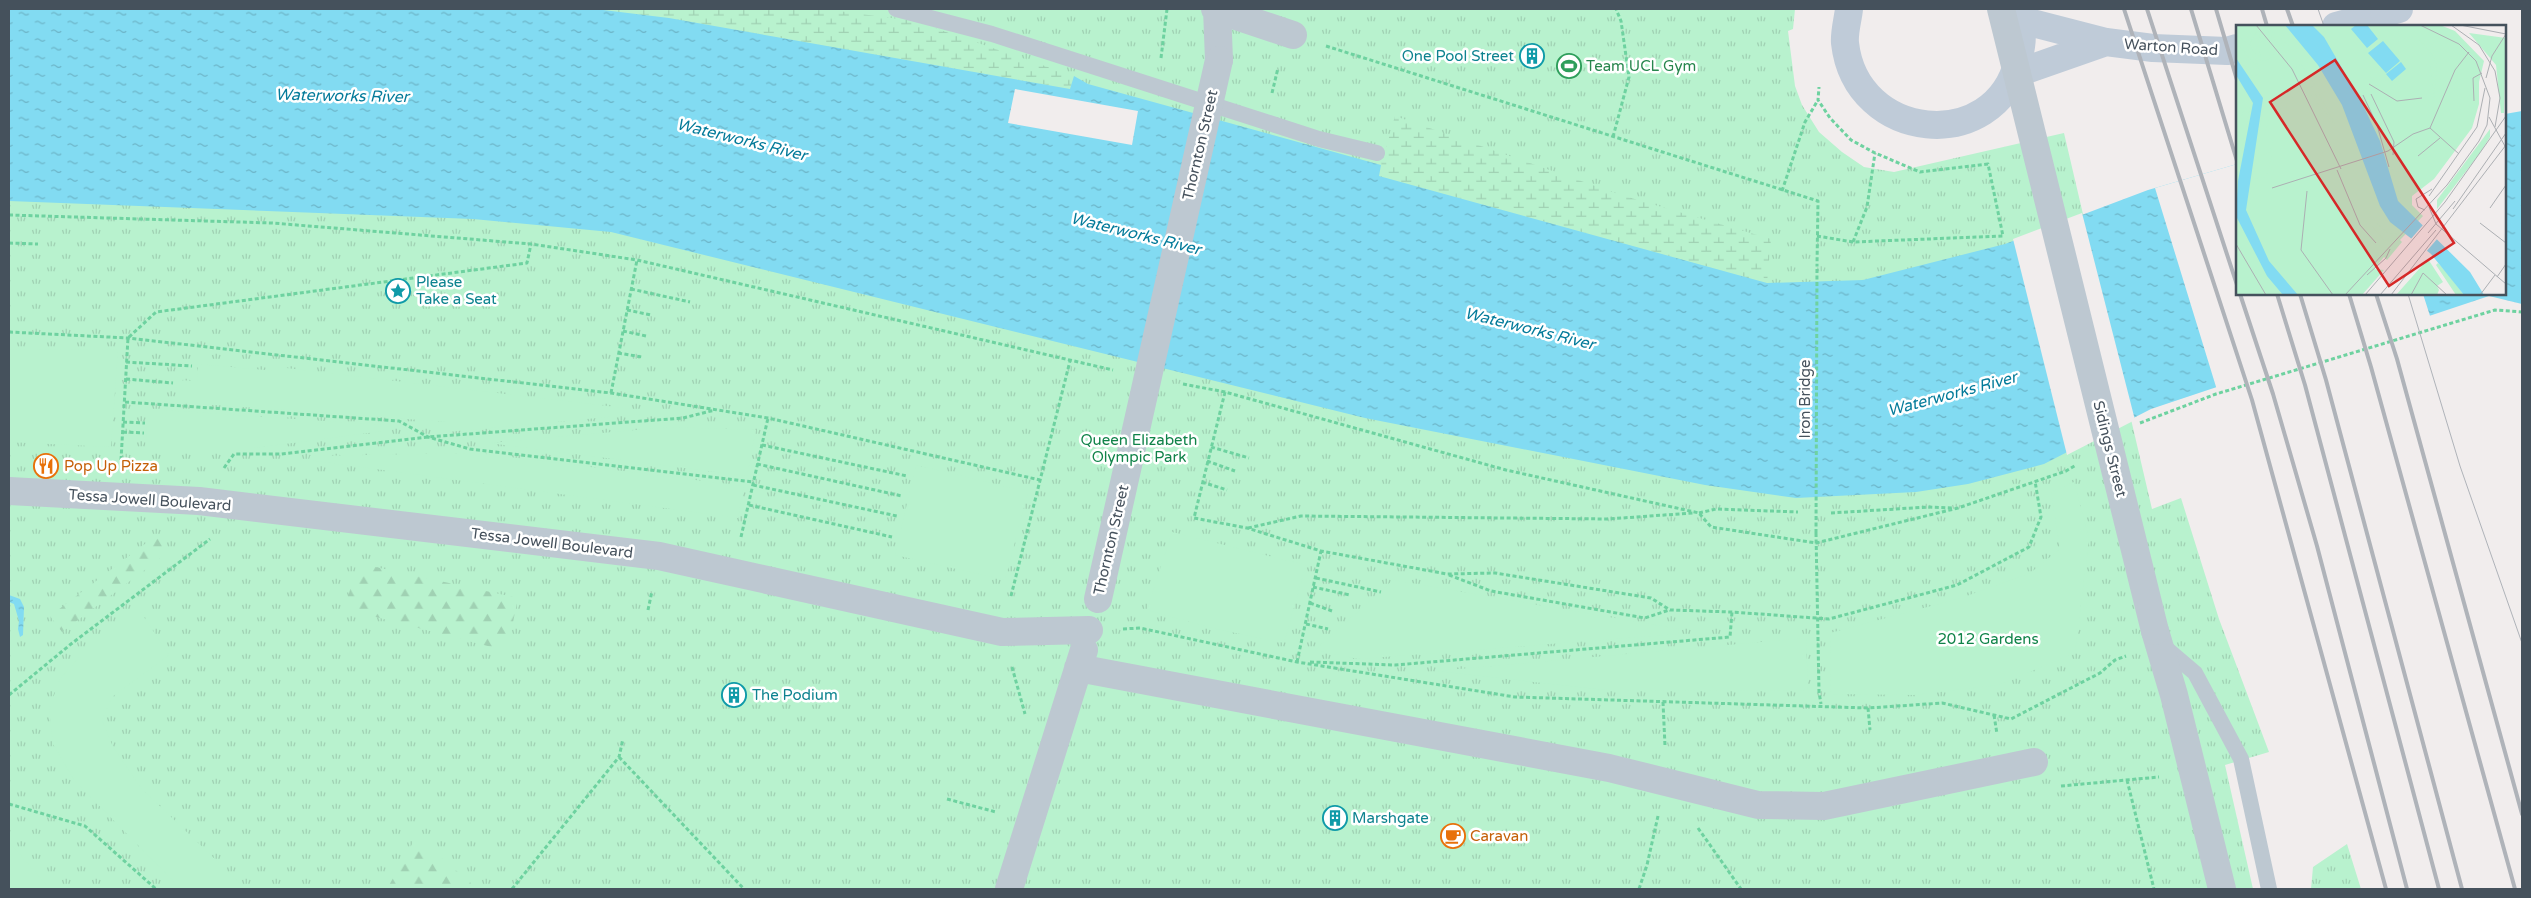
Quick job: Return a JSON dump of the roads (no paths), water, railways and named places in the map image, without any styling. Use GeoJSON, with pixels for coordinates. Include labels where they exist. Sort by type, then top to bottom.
{"type":"FeatureCollection","features":[{"type":"Feature","properties":{"kind":"street"},"geometry":{"type":"LineString","coordinates":[[1217,9],[1293,35]]}},
{"type":"Feature","properties":{"kind":"street","name":"Thornton Street"},"geometry":{"type":"LineString","coordinates":[[1009,889],[1098,599],[1219,60],[1217,9]]}},
{"type":"Feature","properties":{"kind":"street"},"geometry":{"type":"LineString","coordinates":[[1849,9],[1845,41],[1851,70],[1862,91],[1880,108],[1901,120],[1928,126],[1954,123],[1971,117],[2000,96],[2015,74],[2022,47],[2013,12]]}},
{"type":"Feature","properties":{"kind":"street"},"geometry":{"type":"LineString","coordinates":[[2340,25],[2399,9]]}},
{"type":"Feature","properties":{"kind":"street","name":"Warton Road"},"geometry":{"type":"LineString","coordinates":[[2013,12],[2106,42],[2153,48],[2227,50],[2236,48]]}},
{"type":"Feature","properties":{"kind":"street","name":"Sidings Street"},"geometry":{"type":"LineString","coordinates":[[2013,12],[2157,637],[2222,889]]}},
{"type":"Feature","properties":{"kind":"street","name":"Warton Road"},"geometry":{"type":"LineString","coordinates":[[2015,74],[2106,42]]}},
{"type":"Feature","properties":{"kind":"street","name":"Tessa Jowell Boulevard"},"geometry":{"type":"LineString","coordinates":[[9,491],[209,502],[659,556],[1002,632],[1090,630]]}},
{"type":"Feature","properties":{"kind":"street"},"geometry":{"type":"LineString","coordinates":[[1078,668],[1609,768],[1758,805],[1824,806],[2022,764]]}},
{"type":"Feature","properties":{"kind":"lane"},"geometry":{"type":"LineString","coordinates":[[896,9],[992,34],[1319,139],[1377,153]]}},
{"type":"Feature","properties":{"kind":"lane"},"geometry":{"type":"LineString","coordinates":[[2157,637],[2195,673],[2241,759],[2269,889]]}},
{"type":"Feature","properties":{"kind":"water","name":"Waterworks River"},"geometry":{"type":"Polygon","coordinates":[[[9,9],[595,9],[669,18],[1070,89],[1074,76],[1088,84],[1381,165],[1379,176],[1767,283],[1863,280],[2005,244],[2148,190],[2236,164],[2236,295],[2506,295],[2506,114],[2522,111],[2522,304],[2489,296],[2151,409],[2044,464],[1968,484],[1916,492],[1796,498],[1705,485],[1365,418],[611,232],[473,219],[9,201],[9,9]]]}},
{"type":"Feature","properties":{"kind":"water"},"geometry":{"type":"Polygon","coordinates":[[[9,595],[20,599],[24,607],[23,635],[20,637],[19,621],[14,604],[9,602],[9,595]]]}},
{"type":"Feature","properties":{"kind":"tram line"},"geometry":{"type":"LineString","coordinates":[[2318,9],[2324,25]]}},
{"type":"Feature","properties":{"kind":"tram line"},"geometry":{"type":"LineString","coordinates":[[2408,295],[2460,466],[2522,643]]}},
{"type":"Feature","properties":{"kind":"railway"},"geometry":{"type":"LineString","coordinates":[[2124,9],[2252,400],[2386,889]]}},
{"type":"Feature","properties":{"kind":"railway"},"geometry":{"type":"LineString","coordinates":[[2147,9],[2236,282]]}},
{"type":"Feature","properties":{"kind":"railway"},"geometry":{"type":"LineString","coordinates":[[2191,9],[2236,158]]}},
{"type":"Feature","properties":{"kind":"railway"},"geometry":{"type":"LineString","coordinates":[[2216,9],[2236,77]]}},
{"type":"Feature","properties":{"kind":"railway"},"geometry":{"type":"LineString","coordinates":[[2262,9],[2267,25]]}},
{"type":"Feature","properties":{"kind":"railway"},"geometry":{"type":"LineString","coordinates":[[2287,9],[2293,25]]}},
{"type":"Feature","properties":{"kind":"railway"},"geometry":{"type":"LineString","coordinates":[[2240,295],[2273,394],[2317,546],[2407,889]]}},
{"type":"Feature","properties":{"kind":"railway"},"geometry":{"type":"LineString","coordinates":[[2277,295],[2305,385],[2439,889]]}},
{"type":"Feature","properties":{"kind":"railway"},"geometry":{"type":"LineString","coordinates":[[2300,295],[2326,380],[2462,889]]}},
{"type":"Feature","properties":{"kind":"railway"},"geometry":{"type":"LineString","coordinates":[[2349,295],[2371,367],[2515,889]]}},
{"type":"Feature","properties":{"kind":"railway"},"geometry":{"type":"LineString","coordinates":[[2376,295],[2397,359],[2522,814]]}},
{"type":"Feature","properties":{"kind":"place","name":"One Pool Street"},"geometry":{"type":"Point","coordinates":[1532,56]}},
{"type":"Feature","properties":{"kind":"place","name":"Team UCL Gym"},"geometry":{"type":"Point","coordinates":[1569,66]}},
{"type":"Feature","properties":{"kind":"place","name":"Please Take a Seat"},"geometry":{"type":"Point","coordinates":[398,291]}},
{"type":"Feature","properties":{"kind":"place","name":"Pop Up Pizza"},"geometry":{"type":"Point","coordinates":[46,466]}},
{"type":"Feature","properties":{"kind":"place","name":"The Podium"},"geometry":{"type":"Point","coordinates":[734,695]}},
{"type":"Feature","properties":{"kind":"place","name":"Marshgate"},"geometry":{"type":"Point","coordinates":[1335,818]}},
{"type":"Feature","properties":{"kind":"place","name":"Caravan"},"geometry":{"type":"Point","coordinates":[1453,836]}},
{"type":"Feature","properties":{"kind":"park label","name":"Queen Elizabeth Olympic Park"},"geometry":{"type":"Point","coordinates":[1139,448]}},
{"type":"Feature","properties":{"kind":"park label","name":"2012 Gardens"},"geometry":{"type":"Point","coordinates":[1988,639]}}]}
